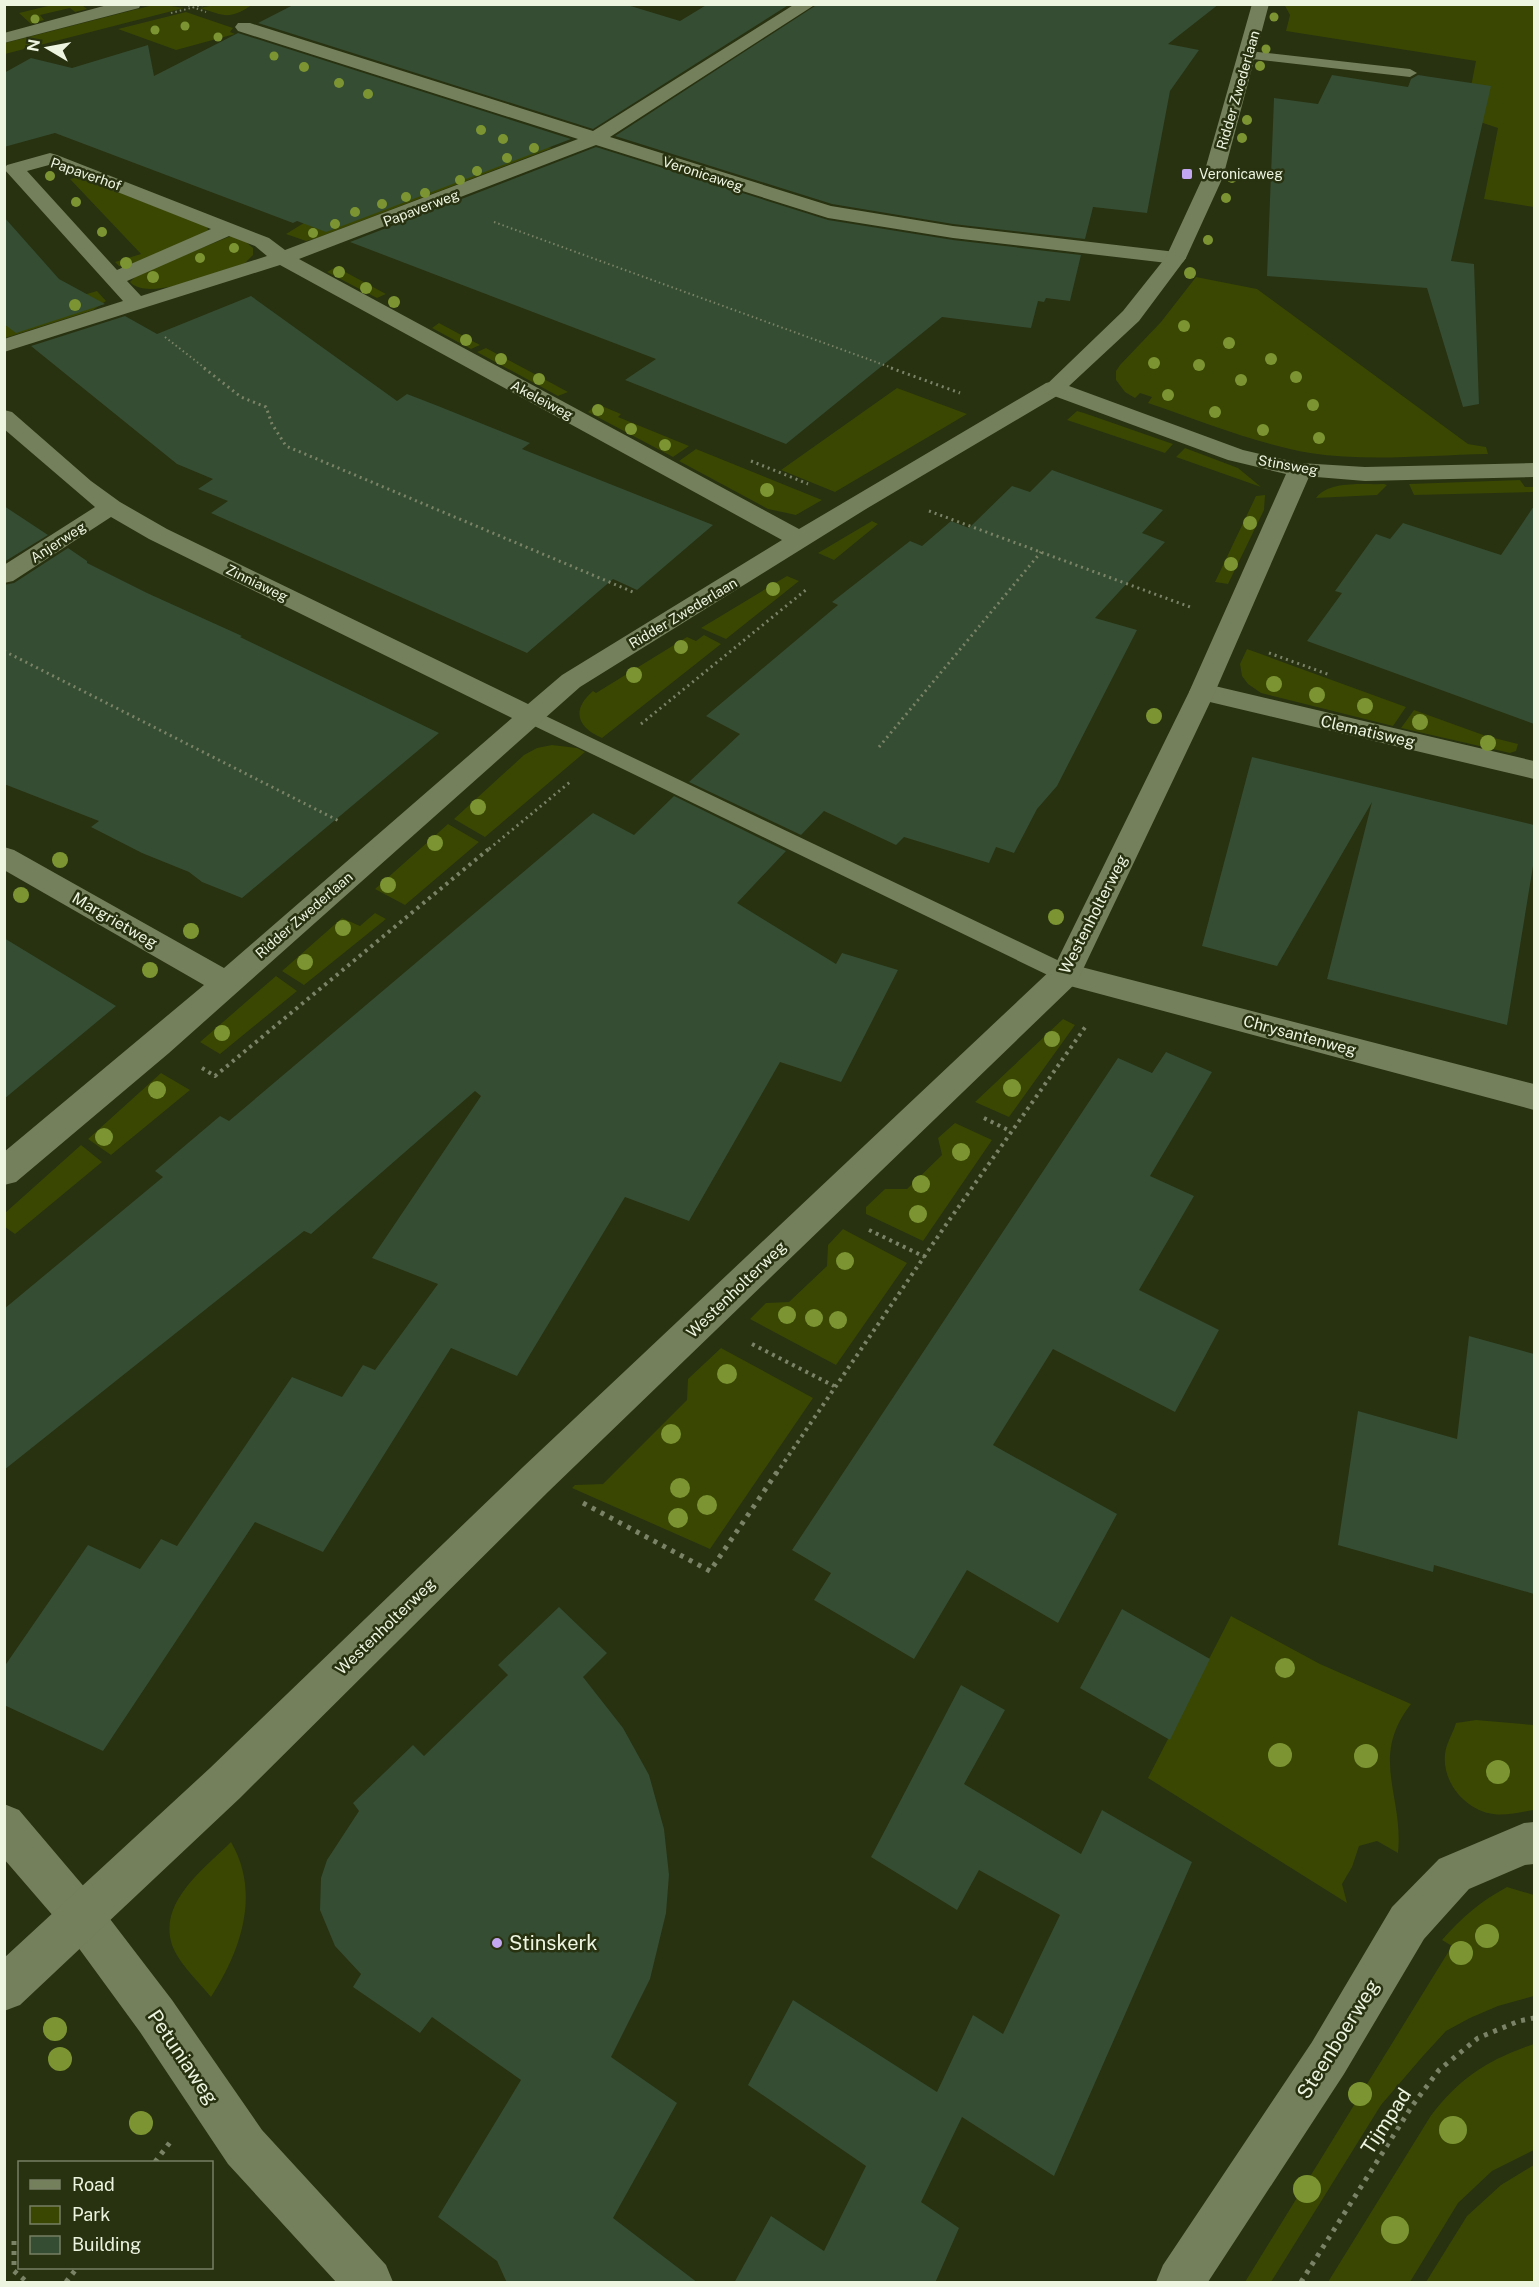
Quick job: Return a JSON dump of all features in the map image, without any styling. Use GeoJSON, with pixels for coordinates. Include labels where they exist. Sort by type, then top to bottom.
{"type":"FeatureCollection","features":[{"type":"Feature","properties":{"kind":"street"},"geometry":{"type":"LineString","coordinates":[[4,38],[133,4]]}},
{"type":"Feature","properties":{"kind":"street","name":"Papaverweg"},"geometry":{"type":"LineString","coordinates":[[4,346],[282,258],[422,208],[594,139],[808,4]]}},
{"type":"Feature","properties":{"kind":"street","name":"Ridder Zwederlaan"},"geometry":{"type":"LineString","coordinates":[[4,1172],[158,1044],[571,681],[878,492],[1054,388],[1131,316],[1176,258],[1213,177],[1262,4]]}},
{"type":"Feature","properties":{"kind":"street","name":"Veronicaweg"},"geometry":{"type":"LineString","coordinates":[[244,27],[828,212],[953,232],[1176,258]]}},
{"type":"Feature","properties":{"kind":"street","name":"Papaverhof"},"geometry":{"type":"LineString","coordinates":[[138,305],[14,169],[50,159],[262,242],[282,258]]}},
{"type":"Feature","properties":{"kind":"street"},"geometry":{"type":"LineString","coordinates":[[114,279],[230,229]]}},
{"type":"Feature","properties":{"kind":"street","name":"Akeleiweg"},"geometry":{"type":"LineString","coordinates":[[282,258],[801,540]]}},
{"type":"Feature","properties":{"kind":"street","name":"Stinsweg"},"geometry":{"type":"LineString","coordinates":[[1054,388],[1236,454],[1300,470],[1365,474],[1534,470]]}},
{"type":"Feature","properties":{"kind":"street","name":"Zinniaweg"},"geometry":{"type":"LineString","coordinates":[[4,417],[82,486],[111,507],[158,534],[531,716]]}},
{"type":"Feature","properties":{"kind":"street","name":"Westenholterweg"},"geometry":{"type":"LineString","coordinates":[[4,1989],[225,1783],[536,1479],[1066,974],[1202,692],[1300,470]]}},
{"type":"Feature","properties":{"kind":"street","name":"Anjerweg"},"geometry":{"type":"LineString","coordinates":[[4,576],[111,507]]}},
{"type":"Feature","properties":{"kind":"street","name":"Clematisweg"},"geometry":{"type":"LineString","coordinates":[[1202,692],[1534,770]]}},
{"type":"Feature","properties":{"kind":"street","name":"Margrietweg"},"geometry":{"type":"LineString","coordinates":[[4,857],[225,983]]}},
{"type":"Feature","properties":{"kind":"street","name":"Chrysantenweg"},"geometry":{"type":"LineString","coordinates":[[1066,974],[1534,1097]]}},
{"type":"Feature","properties":{"kind":"street","name":"Petuniaweg"},"geometry":{"type":"LineString","coordinates":[[4,1825],[82,1917],[156,2016],[245,2147],[369,2283]]}},
{"type":"Feature","properties":{"kind":"street","name":"Steenboerweg"},"geometry":{"type":"LineString","coordinates":[[1180,2283],[1328,2058],[1408,1923],[1454,1874],[1524,1844],[1534,1842]]}},
{"type":"Feature","properties":{"kind":"lane"},"geometry":{"type":"LineString","coordinates":[[1249,55],[1410,72]]}},
{"type":"Feature","properties":{"kind":"lane"},"geometry":{"type":"LineString","coordinates":[[531,716],[1066,974]]}},
{"type":"Feature","properties":{"kind":"path"},"geometry":{"type":"LineString","coordinates":[[138,305],[147,323],[241,397],[266,407],[272,424],[286,446],[683,614]]}},
{"type":"Feature","properties":{"kind":"path"},"geometry":{"type":"LineString","coordinates":[[878,492],[1233,623]]}},
{"type":"Feature","properties":{"kind":"path"},"geometry":{"type":"LineString","coordinates":[[879,747],[1041,552]]}},
{"type":"Feature","properties":{"kind":"path"},"geometry":{"type":"LineString","coordinates":[[4,651],[384,844]]}},
{"type":"Feature","properties":{"kind":"path"},"geometry":{"type":"LineString","coordinates":[[536,1479],[710,1571],[1010,1131],[1114,987]]}},
{"type":"Feature","properties":{"kind":"path"},"geometry":{"type":"LineString","coordinates":[[822,1207],[925,1257]]}},
{"type":"Feature","properties":{"kind":"path"},"geometry":{"type":"LineString","coordinates":[[704,1319],[834,1386]]}},
{"type":"Feature","properties":{"kind":"path","name":"Tijmpad"},"geometry":{"type":"LineString","coordinates":[[1301,2283],[1412,2106],[1439,2070],[1478,2038],[1519,2021],[1534,2018]]}},
{"type":"Feature","properties":{"kind":"path"},"geometry":{"type":"LineString","coordinates":[[14,2241],[14,2271],[27,2283]]}},
{"type":"Feature","properties":{"kind":"path"},"geometry":{"type":"LineString","coordinates":[[66,2283],[76,2269]]}},
{"type":"Feature","properties":{"kind":"green space"},"geometry":{"type":"Polygon","coordinates":[[[157,4],[184,8],[5,54],[5,43],[157,4]]]}},
{"type":"Feature","properties":{"kind":"green space"},"geometry":{"type":"Polygon","coordinates":[[[1284,4],[1534,5],[1534,207],[1484,199],[1498,128],[1465,117],[1476,61],[1286,31],[1290,15],[1284,4]]]}},
{"type":"Feature","properties":{"kind":"green space"},"geometry":{"type":"Polygon","coordinates":[[[52,5],[82,5],[87,9],[75,12],[70,8],[40,15],[44,20],[31,24],[19,13],[52,5]]]}},
{"type":"Feature","properties":{"kind":"green space"},"geometry":{"type":"Polygon","coordinates":[[[214,5],[252,5],[232,15],[200,8],[214,5]]]}},
{"type":"Feature","properties":{"kind":"green space"},"geometry":{"type":"Polygon","coordinates":[[[186,12],[233,28],[230,32],[235,34],[176,50],[118,29],[186,12]]]}},
{"type":"Feature","properties":{"kind":"green space"},"geometry":{"type":"Polygon","coordinates":[[[545,146],[552,148],[314,239],[306,241],[286,234],[312,218],[545,146]]]}},
{"type":"Feature","properties":{"kind":"green space"},"geometry":{"type":"Polygon","coordinates":[[[78,177],[207,226],[208,231],[129,266],[119,266],[115,262],[141,254],[70,179],[78,177]]]}},
{"type":"Feature","properties":{"kind":"green space"},"geometry":{"type":"Polygon","coordinates":[[[231,236],[246,242],[253,248],[253,255],[245,263],[203,278],[168,287],[139,288],[130,282],[138,274],[231,236]]]}},
{"type":"Feature","properties":{"kind":"green space"},"geometry":{"type":"Polygon","coordinates":[[[336,267],[386,294],[377,298],[327,272],[336,267]]]}},
{"type":"Feature","properties":{"kind":"green space"},"geometry":{"type":"Polygon","coordinates":[[[1196,277],[1257,289],[1468,444],[1486,447],[1488,454],[1377,458],[1310,453],[1269,444],[1228,431],[1148,403],[1152,397],[1140,393],[1135,398],[1125,392],[1116,380],[1116,371],[1161,322],[1196,277]]]}},
{"type":"Feature","properties":{"kind":"green space"},"geometry":{"type":"Polygon","coordinates":[[[97,291],[106,301],[93,310],[5,338],[5,318],[97,291]]]}},
{"type":"Feature","properties":{"kind":"green space"},"geometry":{"type":"Polygon","coordinates":[[[439,323],[480,345],[471,349],[432,328],[439,323]]]}},
{"type":"Feature","properties":{"kind":"green space"},"geometry":{"type":"Polygon","coordinates":[[[486,348],[568,392],[558,396],[477,352],[486,348]]]}},
{"type":"Feature","properties":{"kind":"green space"},"geometry":{"type":"Polygon","coordinates":[[[897,388],[967,414],[835,492],[781,470],[897,388]]]}},
{"type":"Feature","properties":{"kind":"green space"},"geometry":{"type":"Polygon","coordinates":[[[597,404],[621,414],[618,417],[689,446],[673,457],[588,412],[597,404]]]}},
{"type":"Feature","properties":{"kind":"green space"},"geometry":{"type":"Polygon","coordinates":[[[1077,411],[1173,444],[1165,453],[1067,420],[1077,411]]]}},
{"type":"Feature","properties":{"kind":"green space"},"geometry":{"type":"Polygon","coordinates":[[[1185,448],[1238,468],[1261,487],[1176,457],[1185,448]]]}},
{"type":"Feature","properties":{"kind":"green space"},"geometry":{"type":"Polygon","coordinates":[[[696,449],[822,500],[796,515],[768,509],[679,461],[696,449]]]}},
{"type":"Feature","properties":{"kind":"green space"},"geometry":{"type":"Polygon","coordinates":[[[1520,480],[1525,487],[1534,487],[1534,492],[1414,495],[1409,484],[1520,480]]]}},
{"type":"Feature","properties":{"kind":"green space"},"geometry":{"type":"Polygon","coordinates":[[[1387,485],[1377,495],[1316,498],[1329,488],[1338,486],[1387,485]]]}},
{"type":"Feature","properties":{"kind":"green space"},"geometry":{"type":"Polygon","coordinates":[[[1265,495],[1264,510],[1228,584],[1215,582],[1256,496],[1265,495]]]}},
{"type":"Feature","properties":{"kind":"green space"},"geometry":{"type":"Polygon","coordinates":[[[872,521],[878,524],[834,560],[818,553],[872,521]]]}},
{"type":"Feature","properties":{"kind":"green space"},"geometry":{"type":"Polygon","coordinates":[[[787,576],[799,581],[726,639],[701,628],[787,576]]]}},
{"type":"Feature","properties":{"kind":"green space"},"geometry":{"type":"Polygon","coordinates":[[[704,635],[721,644],[602,738],[582,723],[580,711],[582,705],[593,691],[596,693],[687,637],[696,641],[704,635]]]}},
{"type":"Feature","properties":{"kind":"green space"},"geometry":{"type":"Polygon","coordinates":[[[1247,649],[1406,707],[1393,726],[1261,693],[1248,684],[1242,676],[1240,664],[1247,649]]]}},
{"type":"Feature","properties":{"kind":"green space"},"geometry":{"type":"Polygon","coordinates":[[[1414,710],[1486,736],[1518,744],[1516,751],[1510,753],[1401,728],[1414,710]]]}},
{"type":"Feature","properties":{"kind":"green space"},"geometry":{"type":"Polygon","coordinates":[[[552,745],[577,748],[585,752],[485,837],[454,819],[524,755],[537,748],[552,745]]]}},
{"type":"Feature","properties":{"kind":"green space"},"geometry":{"type":"Polygon","coordinates":[[[448,824],[479,842],[405,905],[375,889],[448,824]]]}},
{"type":"Feature","properties":{"kind":"green space"},"geometry":{"type":"Polygon","coordinates":[[[375,913],[386,919],[304,985],[282,971],[342,918],[360,926],[375,913]]]}},
{"type":"Feature","properties":{"kind":"green space"},"geometry":{"type":"Polygon","coordinates":[[[276,976],[297,991],[220,1054],[200,1042],[276,976]]]}},
{"type":"Feature","properties":{"kind":"green space"},"geometry":{"type":"Polygon","coordinates":[[[1063,1019],[1075,1025],[1009,1117],[975,1102],[1063,1019]]]}},
{"type":"Feature","properties":{"kind":"green space"},"geometry":{"type":"Polygon","coordinates":[[[161,1073],[190,1090],[111,1155],[88,1139],[161,1073]]]}},
{"type":"Feature","properties":{"kind":"green space"},"geometry":{"type":"Polygon","coordinates":[[[955,1123],[992,1140],[923,1241],[866,1214],[866,1207],[885,1189],[907,1189],[942,1155],[938,1138],[955,1123]]]}},
{"type":"Feature","properties":{"kind":"green space"},"geometry":{"type":"Polygon","coordinates":[[[81,1145],[102,1162],[15,1234],[5,1227],[5,1213],[81,1145]]]}},
{"type":"Feature","properties":{"kind":"green space"},"geometry":{"type":"Polygon","coordinates":[[[843,1229],[907,1263],[836,1365],[750,1319],[766,1303],[789,1302],[827,1266],[828,1245],[843,1229]]]}},
{"type":"Feature","properties":{"kind":"green space"},"geometry":{"type":"Polygon","coordinates":[[[721,1348],[813,1398],[710,1549],[572,1488],[575,1485],[603,1484],[687,1400],[688,1379],[721,1348]]]}},
{"type":"Feature","properties":{"kind":"green space"},"geometry":{"type":"Polygon","coordinates":[[[1231,1616],[1320,1664],[1411,1704],[1392,1742],[1390,1760],[1399,1832],[1398,1853],[1377,1841],[1359,1846],[1352,1867],[1342,1884],[1347,1903],[1148,1778],[1231,1616]]]}},
{"type":"Feature","properties":{"kind":"green space"},"geometry":{"type":"Polygon","coordinates":[[[1476,1720],[1534,1725],[1534,1810],[1513,1814],[1493,1814],[1483,1811],[1465,1801],[1451,1784],[1445,1764],[1448,1742],[1456,1723],[1476,1720]]]}},
{"type":"Feature","properties":{"kind":"green space"},"geometry":{"type":"Polygon","coordinates":[[[231,1842],[240,1861],[245,1881],[244,1921],[231,1961],[211,1997],[179,1959],[172,1945],[169,1929],[177,1901],[186,1888],[231,1842]]]}},
{"type":"Feature","properties":{"kind":"green space"},"geometry":{"type":"Polygon","coordinates":[[[1507,1887],[1534,1895],[1534,1996],[1498,2006],[1446,2031],[1381,2105],[1271,2282],[1245,2282],[1452,1946],[1442,1940],[1472,1910],[1507,1887]]]}},
{"type":"Feature","properties":{"kind":"green space"},"geometry":{"type":"Polygon","coordinates":[[[1534,2044],[1534,2150],[1492,2171],[1458,2203],[1410,2282],[1328,2282],[1430,2117],[1441,2103],[1476,2071],[1534,2044]]]}},
{"type":"Feature","properties":{"kind":"green space"},"geometry":{"type":"Polygon","coordinates":[[[1534,2165],[1534,2282],[1426,2282],[1467,2216],[1501,2185],[1534,2165]]]}},
{"type":"Feature","properties":{"kind":"building"},"geometry":{"type":"Polygon","coordinates":[[[295,4],[624,4],[680,21],[708,4],[790,4],[593,129],[258,23],[295,4]]]}},
{"type":"Feature","properties":{"kind":"building"},"geometry":{"type":"Polygon","coordinates":[[[818,4],[1219,4],[1168,44],[1199,50],[1170,91],[1147,213],[1093,207],[1085,239],[953,224],[832,204],[615,136],[818,4]]]}},
{"type":"Feature","properties":{"kind":"building"},"geometry":{"type":"Polygon","coordinates":[[[238,33],[571,139],[326,232],[297,221],[293,223],[55,133],[4,147],[4,73],[31,58],[72,68],[148,45],[154,76],[238,33]]]}},
{"type":"Feature","properties":{"kind":"building"},"geometry":{"type":"Polygon","coordinates":[[[1332,75],[1408,87],[1411,79],[1418,75],[1491,86],[1451,261],[1474,264],[1479,404],[1463,407],[1427,288],[1267,276],[1274,98],[1318,104],[1332,75]]]}},
{"type":"Feature","properties":{"kind":"building"},"geometry":{"type":"Polygon","coordinates":[[[596,147],[828,220],[953,240],[1081,255],[1070,301],[1046,298],[1044,302],[1038,301],[1031,328],[942,317],[786,444],[625,380],[656,359],[350,242],[596,147]]]}},
{"type":"Feature","properties":{"kind":"building"},"geometry":{"type":"Polygon","coordinates":[[[4,217],[59,279],[105,304],[16,333],[4,324],[4,217]]]}},
{"type":"Feature","properties":{"kind":"building"},"geometry":{"type":"Polygon","coordinates":[[[251,296],[397,401],[407,394],[438,406],[530,443],[522,449],[713,525],[637,590],[613,579],[527,653],[211,513],[228,501],[198,489],[213,479],[177,464],[31,346],[125,316],[157,334],[251,296]]]}},
{"type":"Feature","properties":{"kind":"building"},"geometry":{"type":"Polygon","coordinates":[[[1052,470],[1163,510],[1142,533],[1165,542],[1095,618],[1137,630],[1057,786],[1037,809],[1014,853],[996,847],[989,863],[904,837],[896,845],[824,811],[801,835],[689,782],[740,734],[706,716],[838,605],[832,602],[910,541],[922,546],[951,521],[969,528],[1012,486],[1030,492],[1052,470]]]}},
{"type":"Feature","properties":{"kind":"building"},"geometry":{"type":"Polygon","coordinates":[[[4,506],[48,535],[4,562],[4,506]]]}},
{"type":"Feature","properties":{"kind":"building"},"geometry":{"type":"Polygon","coordinates":[[[1534,506],[1534,724],[1307,641],[1342,593],[1335,591],[1376,534],[1390,539],[1403,523],[1501,555],[1534,506]]]}},
{"type":"Feature","properties":{"kind":"building"},"geometry":{"type":"Polygon","coordinates":[[[68,548],[87,563],[147,593],[242,636],[240,637],[439,733],[242,898],[202,882],[189,872],[142,853],[91,827],[99,821],[4,784],[4,585],[14,583],[68,548]]]}},
{"type":"Feature","properties":{"kind":"building"},"geometry":{"type":"Polygon","coordinates":[[[1252,757],[1534,825],[1534,860],[1507,1025],[1327,979],[1372,802],[1277,966],[1202,946],[1252,757]]]}},
{"type":"Feature","properties":{"kind":"building"},"geometry":{"type":"Polygon","coordinates":[[[674,796],[786,851],[737,903],[836,964],[842,953],[898,970],[841,1082],[780,1062],[689,1221],[625,1197],[517,1376],[451,1348],[323,1552],[255,1522],[103,1751],[4,1705],[4,1667],[88,1545],[140,1569],[161,1539],[177,1546],[292,1377],[342,1397],[363,1365],[375,1370],[438,1284],[372,1258],[481,1096],[475,1091],[311,1234],[304,1231],[4,1470],[4,1309],[163,1177],[155,1171],[220,1116],[229,1121],[593,813],[634,835],[674,796]]]}},
{"type":"Feature","properties":{"kind":"building"},"geometry":{"type":"Polygon","coordinates":[[[4,938],[116,1006],[4,1099],[4,938]]]}},
{"type":"Feature","properties":{"kind":"building"},"geometry":{"type":"Polygon","coordinates":[[[1166,1052],[1212,1072],[1150,1176],[1194,1196],[1139,1290],[1219,1330],[1175,1412],[1053,1349],[993,1445],[1117,1514],[1058,1623],[967,1570],[914,1659],[814,1600],[831,1573],[792,1550],[1118,1058],[1152,1073],[1166,1052]]]}},
{"type":"Feature","properties":{"kind":"building"},"geometry":{"type":"Polygon","coordinates":[[[1469,1336],[1534,1354],[1534,1594],[1434,1565],[1433,1572],[1338,1545],[1358,1411],[1457,1439],[1469,1336]]]}},
{"type":"Feature","properties":{"kind":"building","name":"Stinskerk"},"geometry":{"type":"Polygon","coordinates":[[[559,1607],[607,1653],[583,1677],[623,1728],[649,1775],[664,1829],[669,1875],[666,1913],[650,1979],[611,2057],[677,2103],[613,2218],[698,2283],[507,2283],[497,2261],[438,2217],[521,2080],[432,2017],[420,2033],[353,1987],[361,1974],[335,1946],[320,1910],[321,1878],[327,1860],[359,1811],[353,1803],[413,1745],[424,1756],[508,1675],[498,1665],[559,1607]]]}},
{"type":"Feature","properties":{"kind":"building"},"geometry":{"type":"Polygon","coordinates":[[[1122,1609],[1210,1659],[1170,1740],[1080,1688],[1122,1609]]]}},
{"type":"Feature","properties":{"kind":"building"},"geometry":{"type":"Polygon","coordinates":[[[961,1685],[1005,1710],[964,1784],[1081,1854],[1102,1810],[1192,1862],[1054,2176],[962,2117],[921,2202],[959,2228],[935,2283],[734,2283],[771,2216],[824,2251],[866,2166],[748,2085],[793,2000],[937,2092],[973,2015],[1003,2034],[1060,1915],[979,1870],[957,1910],[871,1857],[961,1685]]]}},
{"type":"Feature","properties":{"kind":"place","name":"Veronicaweg"},"geometry":{"type":"Point","coordinates":[1187,174]}},
{"type":"Feature","properties":{"kind":"place","name":"Stinskerk"},"geometry":{"type":"Point","coordinates":[497,1943]}}]}
